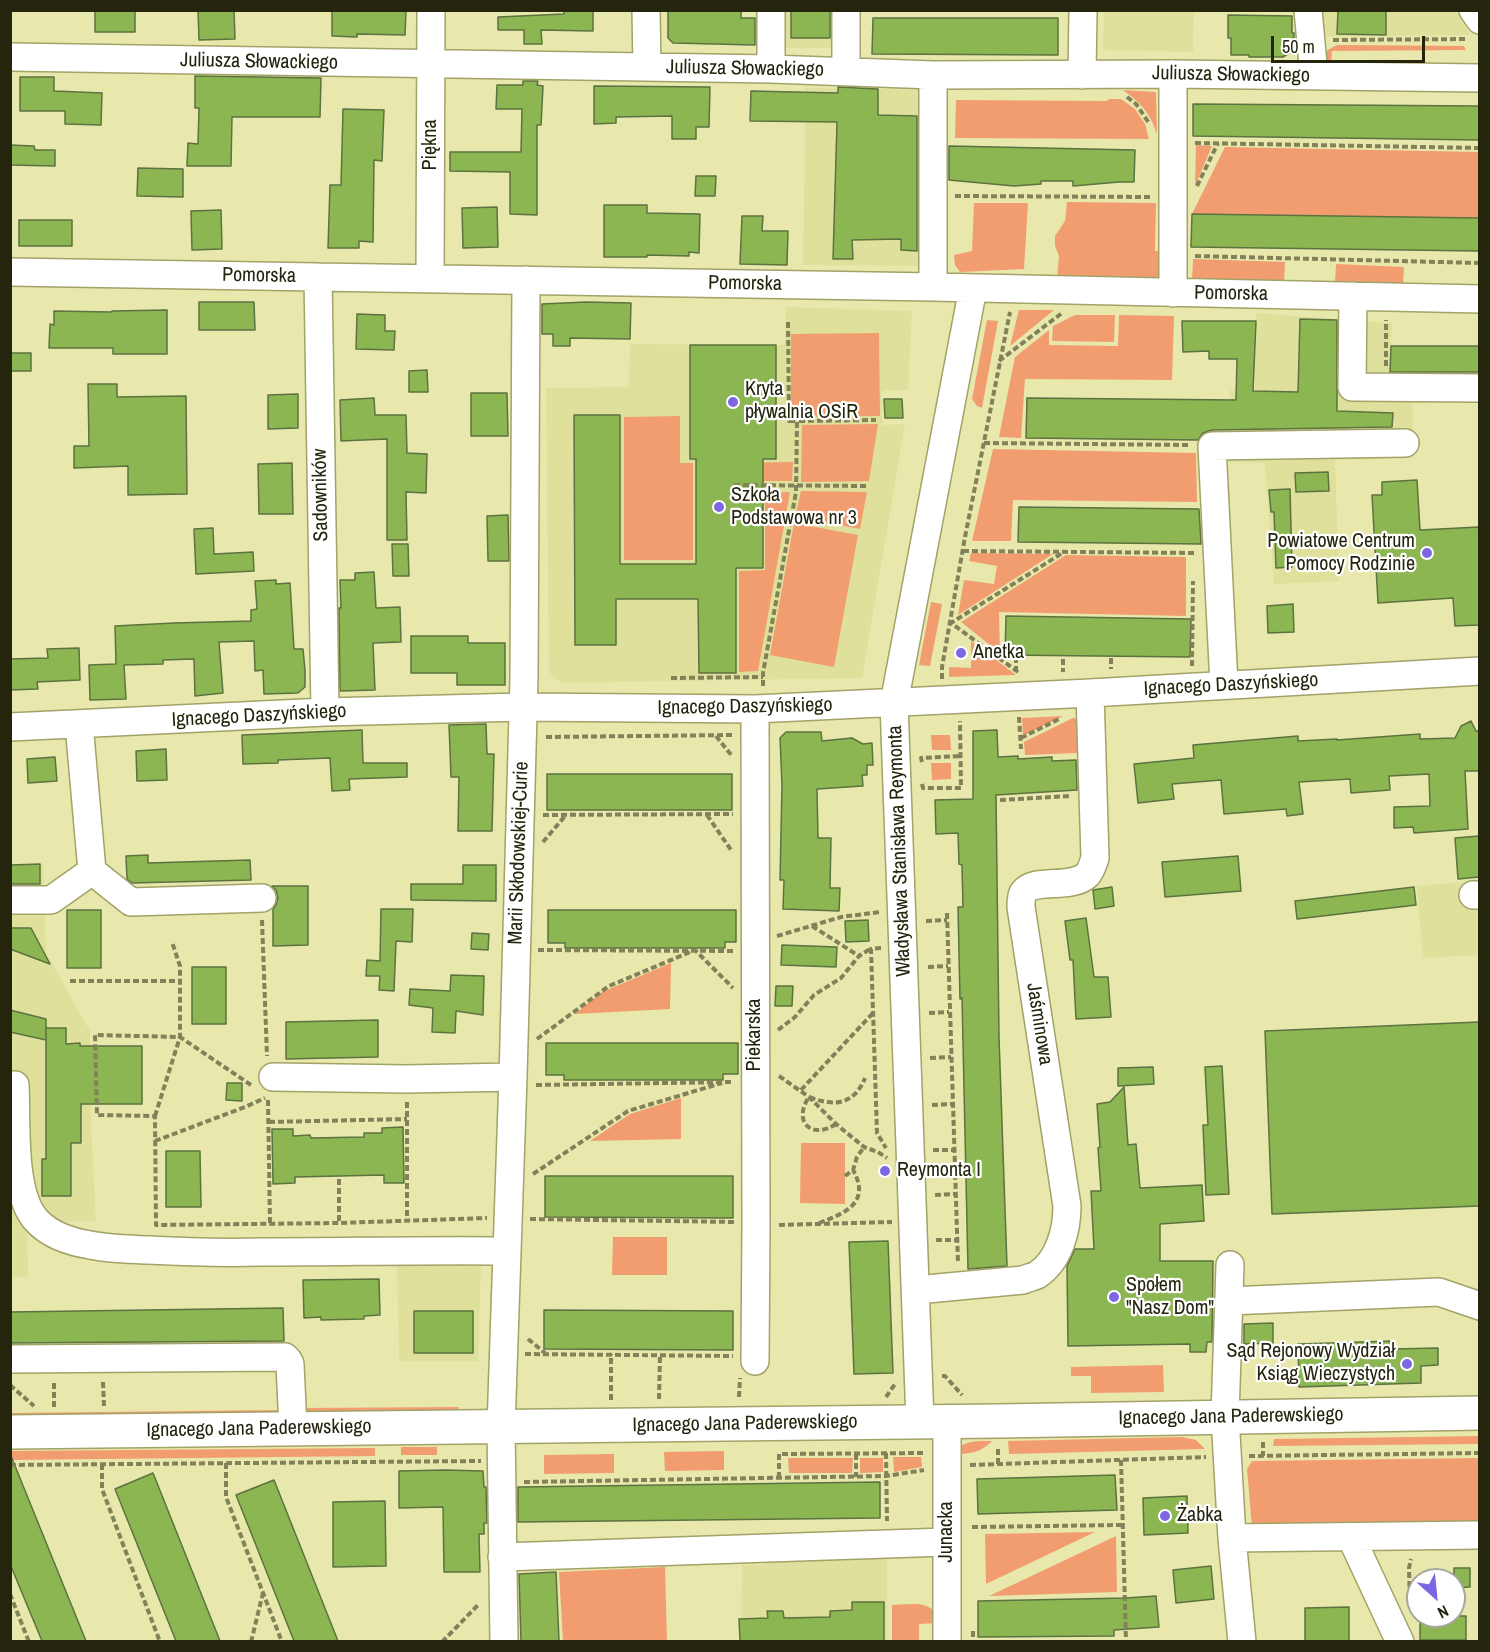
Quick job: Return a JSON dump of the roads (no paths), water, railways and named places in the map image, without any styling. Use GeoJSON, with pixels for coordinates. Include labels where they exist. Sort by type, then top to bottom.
{"type":"FeatureCollection","features":[{"type":"Feature","properties":{"kind":"main road","name":"Ignacego Jana Paderewskiego"},"geometry":{"type":"LineString","coordinates":[[10,1432],[934,1422],[1479,1413]]}},
{"type":"Feature","properties":{"kind":"street","name":"Piękna"},"geometry":{"type":"LineString","coordinates":[[430,279],[431,10]]}},
{"type":"Feature","properties":{"kind":"street"},"geometry":{"type":"LineString","coordinates":[[646,10],[647,67]]}},
{"type":"Feature","properties":{"kind":"street"},"geometry":{"type":"LineString","coordinates":[[771,10],[771,69]]}},
{"type":"Feature","properties":{"kind":"street"},"geometry":{"type":"LineString","coordinates":[[846,10],[846,71]]}},
{"type":"Feature","properties":{"kind":"street"},"geometry":{"type":"LineString","coordinates":[[1082,75],[1083,10]]}},
{"type":"Feature","properties":{"kind":"street"},"geometry":{"type":"LineString","coordinates":[[1308,10],[1314,76]]}},
{"type":"Feature","properties":{"kind":"street"},"geometry":{"type":"LineString","coordinates":[[1473,10],[1474,29]]}},
{"type":"Feature","properties":{"kind":"street","name":"Juliusza Słowackiego"},"geometry":{"type":"LineString","coordinates":[[10,57],[771,69],[933,75],[1173,74],[1479,78]]}},
{"type":"Feature","properties":{"kind":"street"},"geometry":{"type":"LineString","coordinates":[[1173,74],[1183,195],[1173,293]]}},
{"type":"Feature","properties":{"kind":"street"},"geometry":{"type":"LineString","coordinates":[[933,75],[933,287]]}},
{"type":"Feature","properties":{"kind":"street","name":"Pomorska"},"geometry":{"type":"LineString","coordinates":[[10,272],[933,287],[1479,299]]}},
{"type":"Feature","properties":{"kind":"street","name":"Sadowników"},"geometry":{"type":"LineString","coordinates":[[318,278],[325,712]]}},
{"type":"Feature","properties":{"kind":"street","name":"Marii Skłodowskiej-Curie"},"geometry":{"type":"LineString","coordinates":[[504,1641],[501,1427],[507,1251],[521,1081],[526,280]]}},
{"type":"Feature","properties":{"kind":"street","name":"Władysława Stanisława Reymonta"},"geometry":{"type":"LineString","coordinates":[[934,1422],[916,1290],[894,703],[974,288]]}},
{"type":"Feature","properties":{"kind":"street"},"geometry":{"type":"LineString","coordinates":[[1353,296],[1352,387],[1479,388]]}},
{"type":"Feature","properties":{"kind":"street"},"geometry":{"type":"LineString","coordinates":[[1224,685],[1212,446],[1405,443]]}},
{"type":"Feature","properties":{"kind":"street","name":"Ignacego Daszyńskiego"},"geometry":{"type":"LineString","coordinates":[[10,727],[325,712],[523,707],[758,711],[1479,671]]}},
{"type":"Feature","properties":{"kind":"street","name":"Jaśminowa"},"geometry":{"type":"LineString","coordinates":[[916,1290],[1023,1280],[1037,1275],[1057,1251],[1067,1223],[1067,1206],[1021,907],[1022,895],[1026,889],[1078,880],[1087,875],[1092,868],[1095,858],[1090,693]]}},
{"type":"Feature","properties":{"kind":"street","name":"Piekarska"},"geometry":{"type":"LineString","coordinates":[[747,1359],[750,1063],[758,711]]}},
{"type":"Feature","properties":{"kind":"street"},"geometry":{"type":"LineString","coordinates":[[78,724],[92,871],[131,902],[262,898]]}},
{"type":"Feature","properties":{"kind":"street"},"geometry":{"type":"LineString","coordinates":[[10,900],[51,900],[92,871]]}},
{"type":"Feature","properties":{"kind":"street"},"geometry":{"type":"LineString","coordinates":[[269,1078],[521,1081]]}},
{"type":"Feature","properties":{"kind":"street"},"geometry":{"type":"LineString","coordinates":[[15,1085],[18,1175],[21,1191],[36,1220],[50,1231],[70,1240],[112,1248],[199,1253],[507,1251]]}},
{"type":"Feature","properties":{"kind":"street"},"geometry":{"type":"LineString","coordinates":[[1230,1265],[1225,1416],[1232,1538],[1242,1641]]}},
{"type":"Feature","properties":{"kind":"street"},"geometry":{"type":"LineString","coordinates":[[1229,1301],[1439,1292],[1479,1306]]}},
{"type":"Feature","properties":{"kind":"street"},"geometry":{"type":"LineString","coordinates":[[10,1359],[285,1357],[290,1364],[292,1429]]}},
{"type":"Feature","properties":{"kind":"street","name":"Junacka"},"geometry":{"type":"LineString","coordinates":[[934,1422],[946,1542],[947,1641]]}},
{"type":"Feature","properties":{"kind":"street"},"geometry":{"type":"LineString","coordinates":[[1232,1538],[1479,1535]]}},
{"type":"Feature","properties":{"kind":"street"},"geometry":{"type":"LineString","coordinates":[[1351,1537],[1400,1641]]}},
{"type":"Feature","properties":{"kind":"street"},"geometry":{"type":"LineString","coordinates":[[502,1557],[946,1542]]}},
{"type":"Feature","properties":{"kind":"place","name":"Kryta pływalnia OSiR"},"geometry":{"type":"Point","coordinates":[733,402]}},
{"type":"Feature","properties":{"kind":"place","name":"Szkoła Podstawowa nr 3"},"geometry":{"type":"Point","coordinates":[719,507]}},
{"type":"Feature","properties":{"kind":"place","name":"Powiatowe Centrum Pomocy Rodzinie"},"geometry":{"type":"Point","coordinates":[1427,553]}},
{"type":"Feature","properties":{"kind":"place","name":"Anetka"},"geometry":{"type":"Point","coordinates":[961,653]}},
{"type":"Feature","properties":{"kind":"place","name":"Reymonta I"},"geometry":{"type":"Point","coordinates":[885,1171]}},
{"type":"Feature","properties":{"kind":"place","name":"Społem \"Nasz Dom\""},"geometry":{"type":"Point","coordinates":[1114,1297]}},
{"type":"Feature","properties":{"kind":"place","name":"Sąd Rejonowy Wydział Ksiąg Wieczystych"},"geometry":{"type":"Point","coordinates":[1407,1364]}},
{"type":"Feature","properties":{"kind":"place","name":"Żabka"},"geometry":{"type":"Point","coordinates":[1165,1516]}}]}
